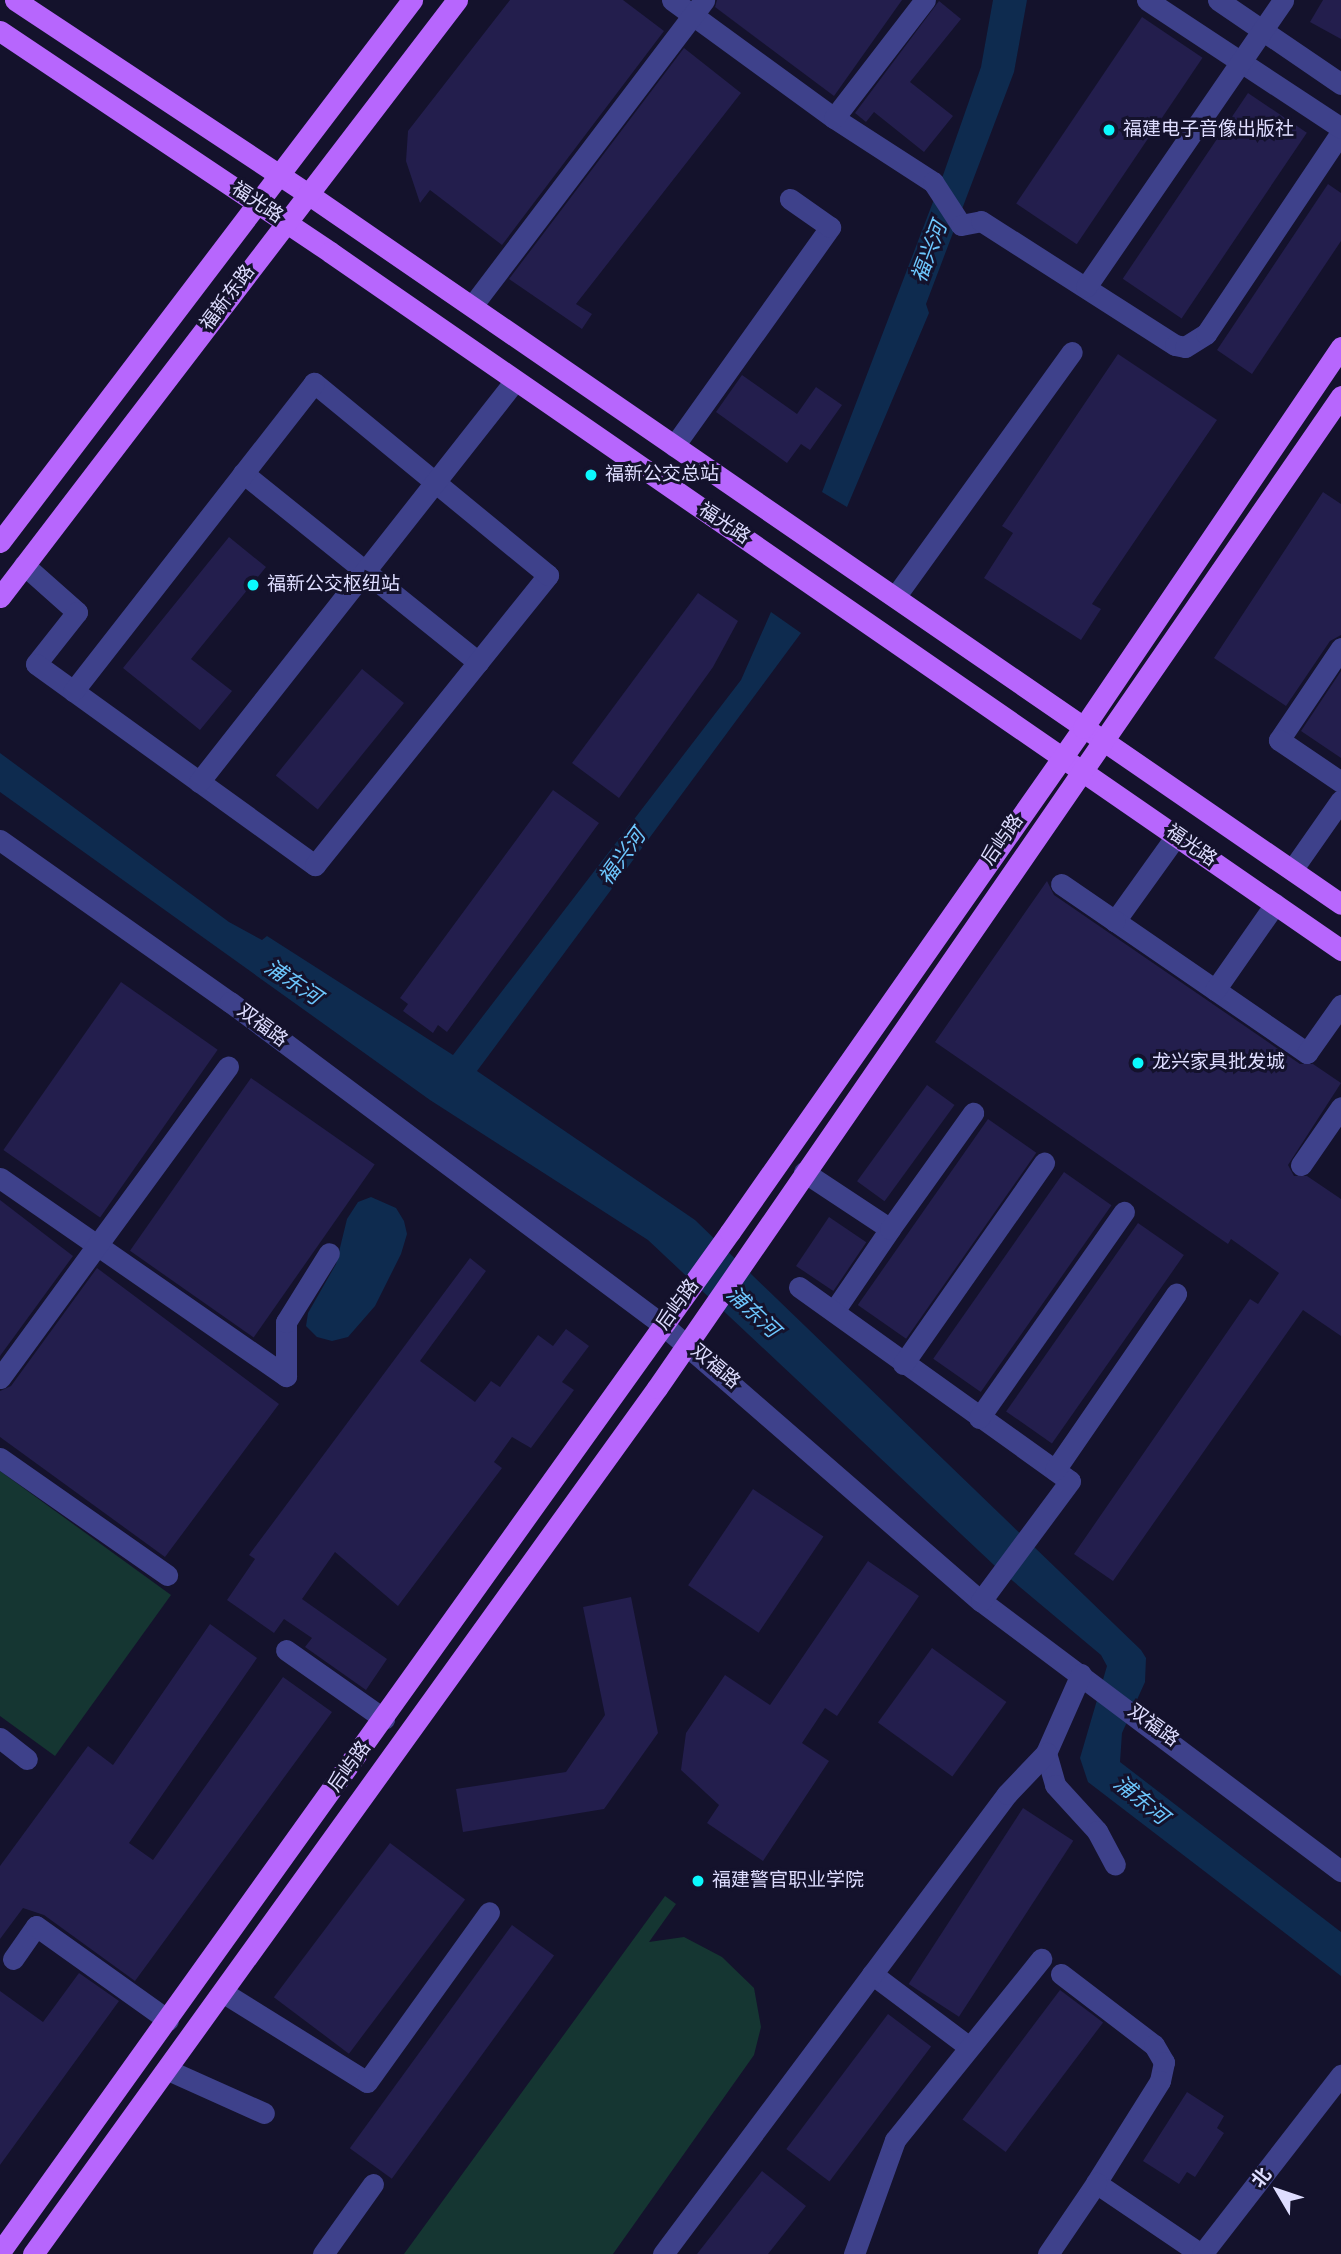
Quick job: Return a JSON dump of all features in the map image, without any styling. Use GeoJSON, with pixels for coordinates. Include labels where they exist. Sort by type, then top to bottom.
{"type":"FeatureCollection","features":[{"type":"Feature","properties":{"kind":"main road","name":"福光路"},"geometry":{"type":"LineString","coordinates":[[15,0],[308,194],[1341,904]]}},
{"type":"Feature","properties":{"kind":"main road","name":"福新东路"},"geometry":{"type":"LineString","coordinates":[[0,542],[412,0]]}},
{"type":"Feature","properties":{"kind":"main road","name":"福新东路"},"geometry":{"type":"LineString","coordinates":[[0,597],[457,0]]}},
{"type":"Feature","properties":{"kind":"main road","name":"福光路"},"geometry":{"type":"LineString","coordinates":[[0,31],[257,202],[514,382],[1341,950]]}},
{"type":"Feature","properties":{"kind":"main road","name":"后屿路"},"geometry":{"type":"LineString","coordinates":[[0,2252],[730,1232],[1083,727],[1341,347]]}},
{"type":"Feature","properties":{"kind":"main road","name":"后屿路"},"geometry":{"type":"LineString","coordinates":[[33,2254],[224,1993],[687,1343],[1341,396]]}},
{"type":"Feature","properties":{"kind":"street"},"geometry":{"type":"LineString","coordinates":[[671,0],[698,8],[834,118],[933,182],[961,225],[981,221],[1175,345],[1196,343],[1341,130],[1242,60],[1147,0]]}},
{"type":"Feature","properties":{"kind":"street"},"geometry":{"type":"LineString","coordinates":[[834,118],[925,0]]}},
{"type":"Feature","properties":{"kind":"street"},"geometry":{"type":"LineString","coordinates":[[1218,0],[1341,84]]}},
{"type":"Feature","properties":{"kind":"street"},"geometry":{"type":"LineString","coordinates":[[1086,287],[1283,0]]}},
{"type":"Feature","properties":{"kind":"street"},"geometry":{"type":"LineString","coordinates":[[472,306],[698,8]]}},
{"type":"Feature","properties":{"kind":"street"},"geometry":{"type":"LineString","coordinates":[[674,446],[830,228],[790,199]]}},
{"type":"Feature","properties":{"kind":"street"},"geometry":{"type":"LineString","coordinates":[[895,597],[1072,352]]}},
{"type":"Feature","properties":{"kind":"street"},"geometry":{"type":"LineString","coordinates":[[199,782],[514,382]]}},
{"type":"Feature","properties":{"kind":"street"},"geometry":{"type":"LineString","coordinates":[[24,565],[77,612],[36,664],[73,691],[199,782],[315,865],[548,575],[314,383],[73,691]]}},
{"type":"Feature","properties":{"kind":"street"},"geometry":{"type":"LineString","coordinates":[[243,473],[478,662]]}},
{"type":"Feature","properties":{"kind":"street"},"geometry":{"type":"LineString","coordinates":[[1341,648],[1279,740],[1341,782]]}},
{"type":"Feature","properties":{"kind":"street"},"geometry":{"type":"LineString","coordinates":[[1292,870],[1341,800]]}},
{"type":"Feature","properties":{"kind":"street"},"geometry":{"type":"LineString","coordinates":[[1115,921],[1176,836]]}},
{"type":"Feature","properties":{"kind":"street","name":"双福路"},"geometry":{"type":"LineString","coordinates":[[0,840],[230,1002],[687,1343],[981,1601],[1135,1712],[1341,1871]]}},
{"type":"Feature","properties":{"kind":"street"},"geometry":{"type":"LineString","coordinates":[[1060,884],[1307,1053],[1341,1005]]}},
{"type":"Feature","properties":{"kind":"street"},"geometry":{"type":"LineString","coordinates":[[1215,990],[1275,904]]}},
{"type":"Feature","properties":{"kind":"street"},"geometry":{"type":"LineString","coordinates":[[0,1378],[228,1067]]}},
{"type":"Feature","properties":{"kind":"street"},"geometry":{"type":"LineString","coordinates":[[1301,1165],[1341,1107]]}},
{"type":"Feature","properties":{"kind":"street"},"geometry":{"type":"LineString","coordinates":[[834,1311],[973,1113]]}},
{"type":"Feature","properties":{"kind":"street"},"geometry":{"type":"LineString","coordinates":[[903,1364],[1044,1163]]}},
{"type":"Feature","properties":{"kind":"street"},"geometry":{"type":"LineString","coordinates":[[804,1172],[890,1229]]}},
{"type":"Feature","properties":{"kind":"street"},"geometry":{"type":"LineString","coordinates":[[0,1178],[286,1377],[286,1322],[329,1254]]}},
{"type":"Feature","properties":{"kind":"street"},"geometry":{"type":"LineString","coordinates":[[979,1418],[1124,1213]]}},
{"type":"Feature","properties":{"kind":"street"},"geometry":{"type":"LineString","coordinates":[[799,1287],[1070,1481],[981,1601]]}},
{"type":"Feature","properties":{"kind":"street"},"geometry":{"type":"LineString","coordinates":[[1055,1470],[1176,1294]]}},
{"type":"Feature","properties":{"kind":"street"},"geometry":{"type":"LineString","coordinates":[[0,1458],[167,1574]]}},
{"type":"Feature","properties":{"kind":"street"},"geometry":{"type":"LineString","coordinates":[[286,1650],[384,1719]]}},
{"type":"Feature","properties":{"kind":"street"},"geometry":{"type":"LineString","coordinates":[[663,2254],[1007,1794],[1046,1753],[1087,1679]]}},
{"type":"Feature","properties":{"kind":"street"},"geometry":{"type":"LineString","coordinates":[[0,1738],[27,1759]]}},
{"type":"Feature","properties":{"kind":"street"},"geometry":{"type":"LineString","coordinates":[[1046,1753],[1055,1785],[1097,1831],[1115,1866]]}},
{"type":"Feature","properties":{"kind":"street"},"geometry":{"type":"LineString","coordinates":[[224,1993],[367,2082],[489,1912]]}},
{"type":"Feature","properties":{"kind":"street"},"geometry":{"type":"LineString","coordinates":[[13,1959],[36,1926],[168,2020]]}},
{"type":"Feature","properties":{"kind":"street"},"geometry":{"type":"LineString","coordinates":[[854,2254],[895,2140],[968,2046],[1041,1959]]}},
{"type":"Feature","properties":{"kind":"street"},"geometry":{"type":"LineString","coordinates":[[872,1973],[968,2046]]}},
{"type":"Feature","properties":{"kind":"street"},"geometry":{"type":"LineString","coordinates":[[1048,2254],[1154,2092],[1164,2062],[1154,2045],[1061,1974]]}},
{"type":"Feature","properties":{"kind":"street"},"geometry":{"type":"LineString","coordinates":[[168,2070],[264,2113]]}},
{"type":"Feature","properties":{"kind":"street"},"geometry":{"type":"LineString","coordinates":[[1096,2183],[1201,2254],[1341,2075]]}},
{"type":"Feature","properties":{"kind":"street"},"geometry":{"type":"LineString","coordinates":[[323,2254],[373,2184]]}},
{"type":"Feature","properties":{"kind":"green space"},"geometry":{"type":"Polygon","coordinates":[[[0,1471],[171,1595],[55,1756],[0,1716],[0,1471]]]}},
{"type":"Feature","properties":{"kind":"green space"},"geometry":{"type":"Polygon","coordinates":[[[665,1896],[676,1904],[649,1942],[684,1937],[722,1957],[754,1988],[761,2027],[754,2055],[613,2254],[404,2254],[665,1896]]]}},
{"type":"Feature","properties":{"kind":"water","name":"福兴河"},"geometry":{"type":"Polygon","coordinates":[[[993,0],[1027,0],[1014,72],[926,304],[929,313],[847,507],[822,492],[941,181],[981,67],[993,0]]]}},
{"type":"Feature","properties":{"kind":"water"},"geometry":{"type":"Polygon","coordinates":[[[771,612],[801,633],[477,1071],[695,1220],[1141,1650],[1146,1658],[1145,1682],[1122,1733],[1120,1762],[1341,1932],[1341,1976],[1088,1782],[1080,1758],[1107,1666],[1101,1655],[995,1566],[648,1240],[430,1100],[0,792],[0,753],[229,922],[262,940],[267,936],[453,1055],[741,680],[771,612]]]}},
{"type":"Feature","properties":{"kind":"water"},"geometry":{"type":"Polygon","coordinates":[[[371,1197],[396,1208],[404,1221],[407,1234],[401,1254],[375,1306],[348,1337],[332,1341],[317,1337],[306,1326],[308,1313],[336,1264],[347,1219],[358,1202],[371,1197]]]}},
{"type":"Feature","properties":{"kind":"building"},"geometry":{"type":"Polygon","coordinates":[[[510,0],[623,0],[664,31],[502,245],[430,190],[420,203],[406,161],[408,131],[510,0]]]}},
{"type":"Feature","properties":{"kind":"building"},"geometry":{"type":"Polygon","coordinates":[[[717,0],[902,0],[834,96],[715,7],[717,0]]]}},
{"type":"Feature","properties":{"kind":"building"},"geometry":{"type":"Polygon","coordinates":[[[1323,0],[1341,0],[1341,39],[1310,22],[1323,0]]]}},
{"type":"Feature","properties":{"kind":"building"},"geometry":{"type":"Polygon","coordinates":[[[939,1],[961,19],[910,82],[953,116],[924,152],[874,112],[866,122],[855,113],[939,1]]]}},
{"type":"Feature","properties":{"kind":"building","name":"福建电子音像出版社"},"geometry":{"type":"Polygon","coordinates":[[[1142,17],[1203,58],[1077,244],[1016,204],[1142,17]]]}},
{"type":"Feature","properties":{"kind":"building"},"geometry":{"type":"Polygon","coordinates":[[[684,48],[741,93],[576,304],[592,314],[582,329],[509,279],[684,48]]]}},
{"type":"Feature","properties":{"kind":"building","name":"福建电子音像出版社"},"geometry":{"type":"Polygon","coordinates":[[[1248,93],[1307,133],[1182,318],[1123,279],[1248,93]]]}},
{"type":"Feature","properties":{"kind":"building","name":"福建电子音像出版社"},"geometry":{"type":"Polygon","coordinates":[[[1328,184],[1341,193],[1341,241],[1252,374],[1217,350],[1328,184]]]}},
{"type":"Feature","properties":{"kind":"building"},"geometry":{"type":"Polygon","coordinates":[[[1118,354],[1217,420],[1092,604],[1101,609],[1081,640],[984,578],[1013,533],[1002,526],[1118,354]]]}},
{"type":"Feature","properties":{"kind":"building"},"geometry":{"type":"Polygon","coordinates":[[[742,375],[797,414],[816,387],[842,405],[810,450],[801,444],[787,463],[716,412],[742,375]]]}},
{"type":"Feature","properties":{"kind":"building"},"geometry":{"type":"Polygon","coordinates":[[[1323,492],[1341,504],[1341,635],[1330,641],[1286,706],[1214,658],[1323,492]]]}},
{"type":"Feature","properties":{"kind":"building"},"geometry":{"type":"Polygon","coordinates":[[[229,537],[266,567],[191,659],[232,691],[200,730],[123,668],[229,537]]]}},
{"type":"Feature","properties":{"kind":"building"},"geometry":{"type":"Polygon","coordinates":[[[698,593],[738,621],[713,667],[619,798],[572,763],[698,593]]]}},
{"type":"Feature","properties":{"kind":"building"},"geometry":{"type":"Polygon","coordinates":[[[362,669],[404,703],[318,809],[276,775],[362,669]]]}},
{"type":"Feature","properties":{"kind":"building"},"geometry":{"type":"Polygon","coordinates":[[[1341,671],[1341,758],[1301,731],[1341,671]]]}},
{"type":"Feature","properties":{"kind":"building"},"geometry":{"type":"Polygon","coordinates":[[[553,790],[599,823],[447,1032],[438,1025],[433,1033],[403,1011],[408,1004],[400,998],[553,790]]]}},
{"type":"Feature","properties":{"kind":"building","name":"龙兴家具批发城"},"geometry":{"type":"Polygon","coordinates":[[[1047,881],[1054,895],[1300,1064],[1313,1064],[1341,1083],[1288,1165],[1294,1176],[1307,1176],[1341,1199],[1341,1336],[1303,1310],[1113,1581],[1074,1554],[1250,1299],[1258,1304],[1279,1273],[1231,1239],[1228,1244],[935,1042],[1047,881]]]}},
{"type":"Feature","properties":{"kind":"building"},"geometry":{"type":"Polygon","coordinates":[[[121,982],[218,1050],[100,1218],[3,1150],[121,982]]]}},
{"type":"Feature","properties":{"kind":"building"},"geometry":{"type":"Polygon","coordinates":[[[251,1078],[375,1165],[254,1337],[130,1251],[251,1078]]]}},
{"type":"Feature","properties":{"kind":"building"},"geometry":{"type":"Polygon","coordinates":[[[927,1085],[955,1105],[885,1201],[857,1181],[927,1085]]]}},
{"type":"Feature","properties":{"kind":"building"},"geometry":{"type":"Polygon","coordinates":[[[988,1119],[1036,1153],[906,1339],[858,1305],[988,1119]]]}},
{"type":"Feature","properties":{"kind":"building"},"geometry":{"type":"Polygon","coordinates":[[[1064,1172],[1112,1205],[981,1392],[933,1359],[1064,1172]]]}},
{"type":"Feature","properties":{"kind":"building"},"geometry":{"type":"Polygon","coordinates":[[[0,1200],[73,1256],[0,1356],[0,1200]]]}},
{"type":"Feature","properties":{"kind":"building"},"geometry":{"type":"Polygon","coordinates":[[[829,1217],[866,1242],[833,1291],[796,1266],[829,1217]]]}},
{"type":"Feature","properties":{"kind":"building"},"geometry":{"type":"Polygon","coordinates":[[[1138,1223],[1184,1255],[1052,1444],[1006,1411],[1138,1223]]]}},
{"type":"Feature","properties":{"kind":"building"},"geometry":{"type":"Polygon","coordinates":[[[470,1258],[486,1271],[420,1361],[475,1402],[491,1381],[500,1387],[538,1335],[553,1346],[566,1329],[589,1346],[562,1382],[574,1390],[531,1448],[512,1437],[494,1462],[502,1468],[398,1606],[335,1552],[302,1599],[387,1659],[366,1690],[305,1647],[312,1638],[284,1619],[274,1633],[227,1600],[255,1559],[249,1555],[470,1258]]]}},
{"type":"Feature","properties":{"kind":"building"},"geometry":{"type":"Polygon","coordinates":[[[97,1268],[279,1404],[165,1557],[0,1437],[0,1391],[11,1386],[97,1268]]]}},
{"type":"Feature","properties":{"kind":"building"},"geometry":{"type":"Polygon","coordinates":[[[753,1489],[823,1537],[759,1633],[688,1585],[753,1489]]]}},
{"type":"Feature","properties":{"kind":"building"},"geometry":{"type":"Polygon","coordinates":[[[868,1561],[919,1596],[837,1716],[825,1708],[802,1743],[829,1761],[763,1861],[707,1823],[719,1805],[681,1770],[686,1733],[725,1675],[770,1705],[868,1561]]]}},
{"type":"Feature","properties":{"kind":"building"},"geometry":{"type":"Polygon","coordinates":[[[631,1597],[658,1733],[604,1809],[463,1832],[456,1789],[566,1772],[605,1715],[583,1607],[631,1597]]]}},
{"type":"Feature","properties":{"kind":"building"},"geometry":{"type":"Polygon","coordinates":[[[210,1624],[257,1658],[129,1843],[153,1860],[283,1677],[332,1712],[135,1981],[44,1915],[23,1908],[0,1939],[0,1866],[88,1746],[113,1765],[210,1624]]]}},
{"type":"Feature","properties":{"kind":"building"},"geometry":{"type":"Polygon","coordinates":[[[932,1648],[1006,1702],[952,1777],[878,1722],[932,1648]]]}},
{"type":"Feature","properties":{"kind":"building"},"geometry":{"type":"Polygon","coordinates":[[[1023,1808],[1073,1841],[959,2017],[909,1984],[1023,1808]]]}},
{"type":"Feature","properties":{"kind":"building"},"geometry":{"type":"Polygon","coordinates":[[[390,1843],[465,1900],[349,2054],[274,1997],[390,1843]]]}},
{"type":"Feature","properties":{"kind":"building"},"geometry":{"type":"Polygon","coordinates":[[[512,1925],[554,1956],[392,2179],[350,2148],[512,1925]]]}},
{"type":"Feature","properties":{"kind":"building"},"geometry":{"type":"Polygon","coordinates":[[[79,1973],[119,2001],[0,2165],[0,1991],[43,2022],[79,1973]]]}},
{"type":"Feature","properties":{"kind":"building"},"geometry":{"type":"Polygon","coordinates":[[[1060,1990],[1103,2022],[1006,2152],[963,2119],[1060,1990]]]}},
{"type":"Feature","properties":{"kind":"building"},"geometry":{"type":"Polygon","coordinates":[[[888,2014],[931,2046],[829,2181],[786,2149],[888,2014]]]}},
{"type":"Feature","properties":{"kind":"building"},"geometry":{"type":"Polygon","coordinates":[[[1187,2092],[1224,2116],[1217,2128],[1224,2133],[1195,2177],[1187,2172],[1179,2184],[1143,2161],[1187,2092]]]}},
{"type":"Feature","properties":{"kind":"building"},"geometry":{"type":"Polygon","coordinates":[[[762,2171],[806,2206],[768,2254],[697,2254],[762,2171]]]}},
{"type":"Feature","properties":{"kind":"place","name":"福建电子音像出版社"},"geometry":{"type":"Point","coordinates":[1109,130]}},
{"type":"Feature","properties":{"kind":"place","name":"福新公交总站"},"geometry":{"type":"Point","coordinates":[591,475]}},
{"type":"Feature","properties":{"kind":"place","name":"福新公交枢纽站"},"geometry":{"type":"Point","coordinates":[253,585]}},
{"type":"Feature","properties":{"kind":"place","name":"龙兴家具批发城"},"geometry":{"type":"Point","coordinates":[1138,1063]}},
{"type":"Feature","properties":{"kind":"place","name":"福建警官职业学院"},"geometry":{"type":"Point","coordinates":[698,1881]}},
{"type":"Feature","properties":{"kind":"water label","name":"浦东河"},"geometry":{"type":"Point","coordinates":[293,982]}},
{"type":"Feature","properties":{"kind":"water label","name":"浦东河"},"geometry":{"type":"Point","coordinates":[753,1312]}},
{"type":"Feature","properties":{"kind":"water label","name":"浦东河"},"geometry":{"type":"Point","coordinates":[1141,1800]}}]}
